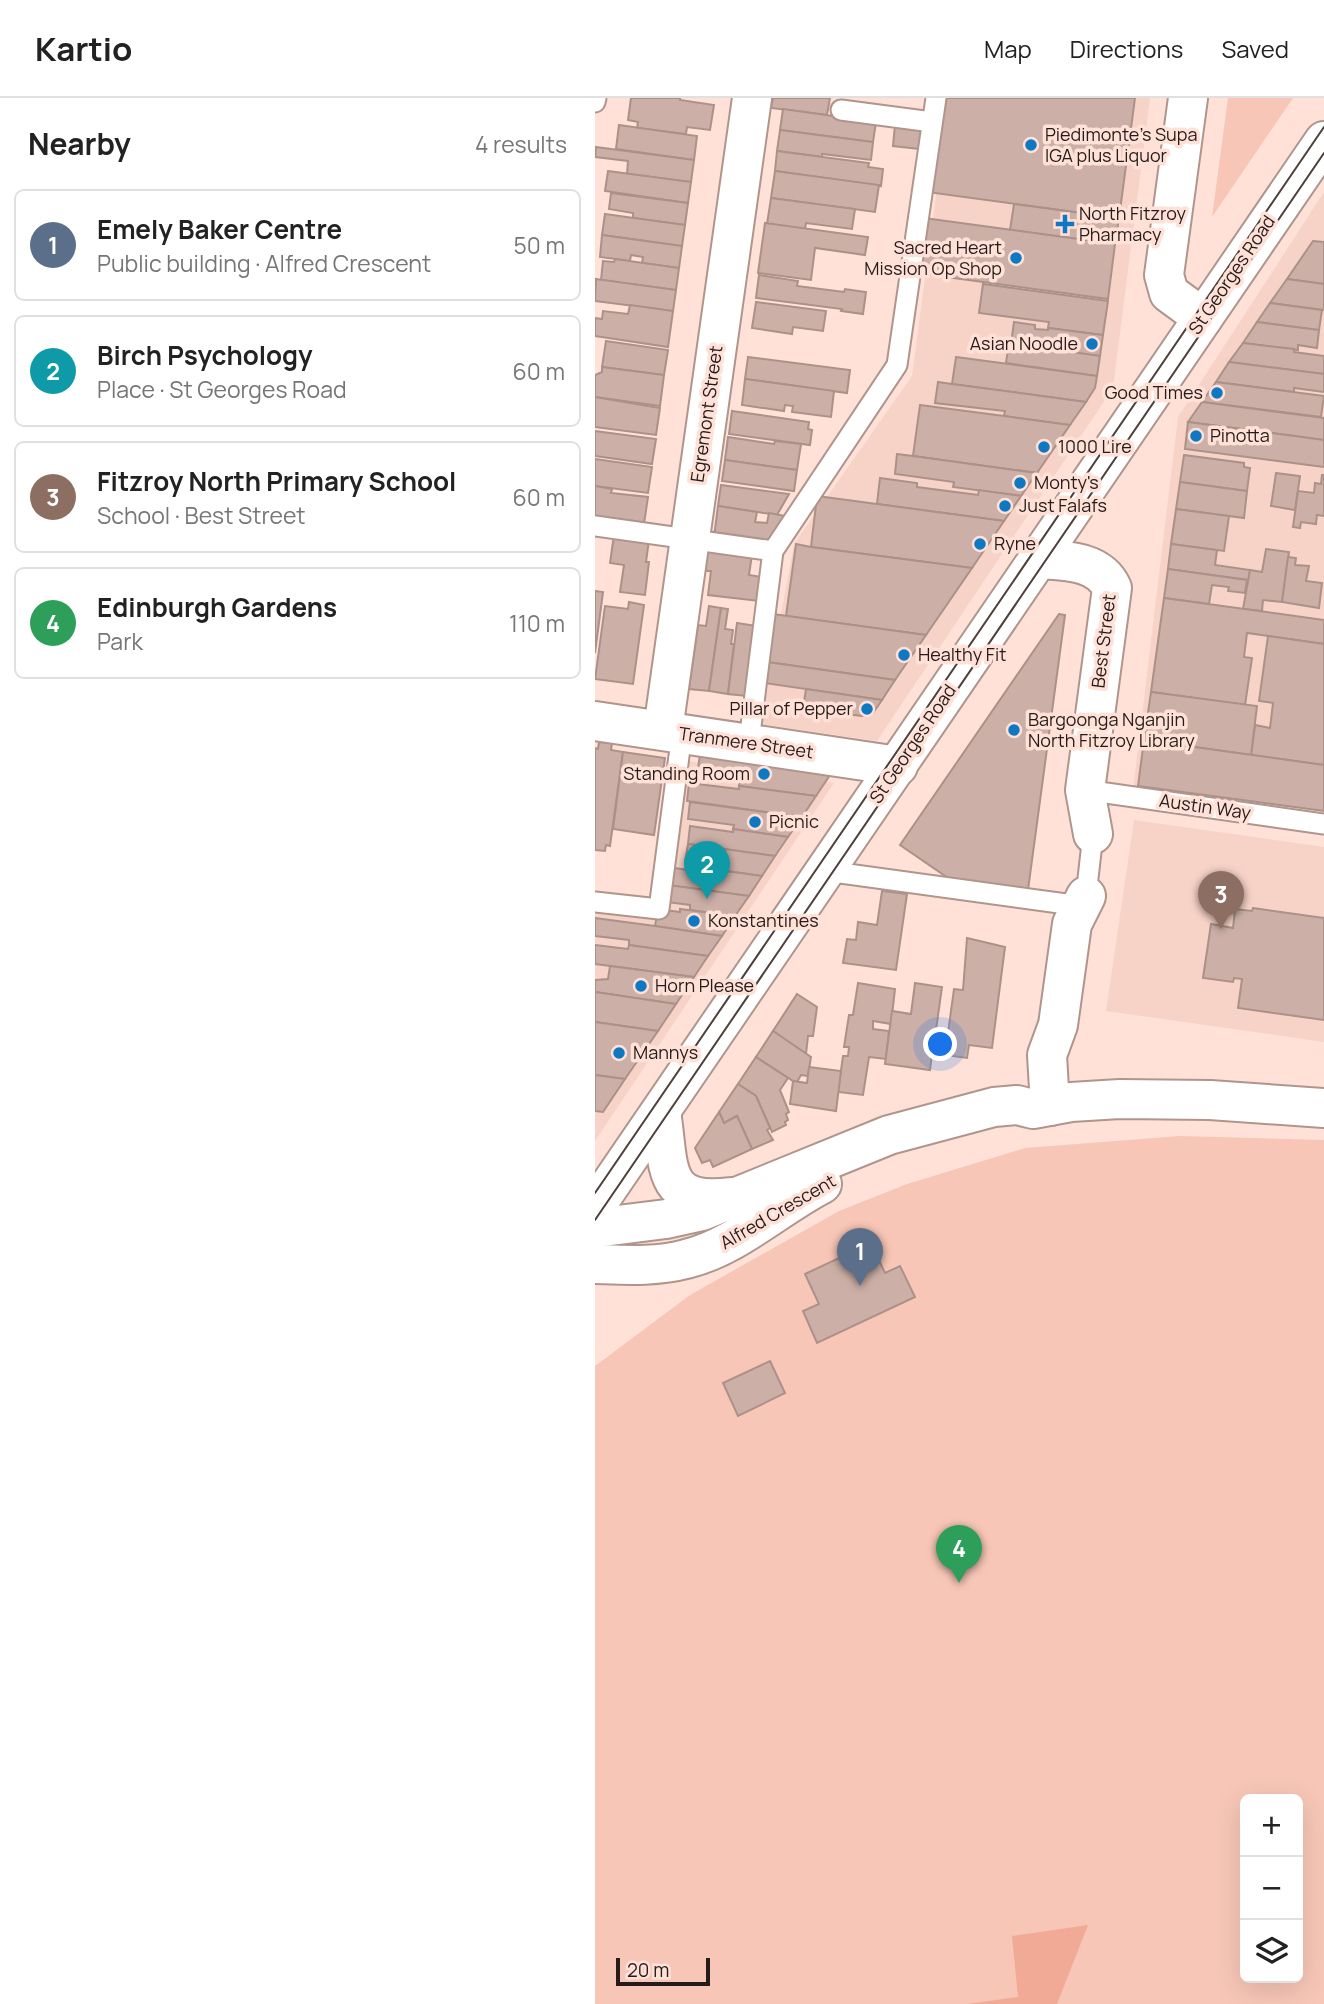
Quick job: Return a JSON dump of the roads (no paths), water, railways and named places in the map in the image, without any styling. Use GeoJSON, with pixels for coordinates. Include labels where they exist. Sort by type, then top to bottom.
{"type":"FeatureCollection","features":[{"type":"Feature","properties":{"kind":"main road","name":"Egremont Street"},"geometry":{"type":"LineString","coordinates":[[672,732],[690,539],[751,98]]}},
{"type":"Feature","properties":{"kind":"main road"},"geometry":{"type":"LineString","coordinates":[[1188,98],[1164,275],[1169,293],[1203,318]]}},
{"type":"Feature","properties":{"kind":"main road","name":"St Georges Road"},"geometry":{"type":"LineString","coordinates":[[595,1208],[1324,141]]}},
{"type":"Feature","properties":{"kind":"main road","name":"Best Street"},"geometry":{"type":"LineString","coordinates":[[1038,559],[1088,566],[1103,573],[1112,588],[1085,790],[1093,834]]}},
{"type":"Feature","properties":{"kind":"main road","name":"Tranmere Street"},"geometry":{"type":"LineString","coordinates":[[595,721],[898,766]]}},
{"type":"Feature","properties":{"kind":"main road","name":"Best Street"},"geometry":{"type":"LineString","coordinates":[[1042,1107],[1047,1055],[1058,1025],[1072,924],[1083,901]]}},
{"type":"Feature","properties":{"kind":"main road","name":"Alfred Crescent"},"geometry":{"type":"LineString","coordinates":[[595,1228],[679,1217],[709,1209],[750,1194],[786,1175],[889,1135],[994,1107],[1042,1107],[1120,1098],[1210,1100],[1324,1108]]}},
{"type":"Feature","properties":{"kind":"main road","name":"Alfred Crescent"},"geometry":{"type":"LineString","coordinates":[[595,1264],[654,1265],[699,1255],[739,1235],[824,1183],[907,1151],[1013,1125],[1042,1107]]}},
{"type":"Feature","properties":{"kind":"main road"},"geometry":{"type":"LineString","coordinates":[[661,1112],[669,1170],[675,1186],[685,1193],[702,1198],[750,1194]]}},
{"type":"Feature","properties":{"kind":"lane"},"geometry":{"type":"LineString","coordinates":[[749,742],[773,551],[897,365],[936,98]]}},
{"type":"Feature","properties":{"kind":"lane"},"geometry":{"type":"LineString","coordinates":[[841,110],[932,122]]}},
{"type":"Feature","properties":{"kind":"lane"},"geometry":{"type":"LineString","coordinates":[[595,526],[773,551]]}},
{"type":"Feature","properties":{"kind":"lane"},"geometry":{"type":"LineString","coordinates":[[595,902],[659,909],[672,732]]}},
{"type":"Feature","properties":{"kind":"lane","name":"Austin Way"},"geometry":{"type":"LineString","coordinates":[[1085,790],[1324,824]]}},
{"type":"Feature","properties":{"kind":"lane","name":"Best Street"},"geometry":{"type":"LineString","coordinates":[[1083,901],[1093,834]]}},
{"type":"Feature","properties":{"kind":"lane"},"geometry":{"type":"LineString","coordinates":[[826,871],[1083,901]]}},
{"type":"Feature","properties":{"kind":"tram line"},"geometry":{"type":"LineString","coordinates":[[595,1193],[1324,127]]}},
{"type":"Feature","properties":{"kind":"tram line"},"geometry":{"type":"LineString","coordinates":[[595,1220],[1324,153]]}},
{"type":"Feature","properties":{"kind":"place","name":"Piedimonte's Supa IGA plus Liquor"},"geometry":{"type":"Point","coordinates":[1031,145]}},
{"type":"Feature","properties":{"kind":"place","name":"North Fitzroy Pharmacy"},"geometry":{"type":"Point","coordinates":[1065,224]}},
{"type":"Feature","properties":{"kind":"place","name":"Sacred Heart Mission Op Shop"},"geometry":{"type":"Point","coordinates":[1016,258]}},
{"type":"Feature","properties":{"kind":"place","name":"Asian Noodle"},"geometry":{"type":"Point","coordinates":[1092,344]}},
{"type":"Feature","properties":{"kind":"place","name":"Good Times"},"geometry":{"type":"Point","coordinates":[1217,393]}},
{"type":"Feature","properties":{"kind":"place","name":"Pinotta"},"geometry":{"type":"Point","coordinates":[1196,436]}},
{"type":"Feature","properties":{"kind":"place","name":"1000 Lire"},"geometry":{"type":"Point","coordinates":[1044,447]}},
{"type":"Feature","properties":{"kind":"place","name":"Monty's"},"geometry":{"type":"Point","coordinates":[1020,483]}},
{"type":"Feature","properties":{"kind":"place","name":"Just Falafs"},"geometry":{"type":"Point","coordinates":[1005,506]}},
{"type":"Feature","properties":{"kind":"place","name":"Ryne"},"geometry":{"type":"Point","coordinates":[980,544]}},
{"type":"Feature","properties":{"kind":"place","name":"Healthy Fit"},"geometry":{"type":"Point","coordinates":[904,655]}},
{"type":"Feature","properties":{"kind":"place","name":"Pillar of Pepper"},"geometry":{"type":"Point","coordinates":[867,709]}},
{"type":"Feature","properties":{"kind":"place","name":"Bargoonga Nganjin North Fitzroy Library"},"geometry":{"type":"Point","coordinates":[1014,730]}},
{"type":"Feature","properties":{"kind":"place","name":"Standing Room"},"geometry":{"type":"Point","coordinates":[764,774]}},
{"type":"Feature","properties":{"kind":"place","name":"Picnic"},"geometry":{"type":"Point","coordinates":[755,822]}},
{"type":"Feature","properties":{"kind":"place","name":"Birch Psychology"},"geometry":{"type":"Point","coordinates":[707,899]}},
{"type":"Feature","properties":{"kind":"place","name":"Konstantines"},"geometry":{"type":"Point","coordinates":[694,921]}},
{"type":"Feature","properties":{"kind":"place","name":"Fitzroy North Primary School"},"geometry":{"type":"Point","coordinates":[1221,929]}},
{"type":"Feature","properties":{"kind":"place","name":"Horn Please"},"geometry":{"type":"Point","coordinates":[641,986]}},
{"type":"Feature","properties":{"kind":"place","name":"Mannys"},"geometry":{"type":"Point","coordinates":[619,1053]}},
{"type":"Feature","properties":{"kind":"place","name":"Emely Baker Centre"},"geometry":{"type":"Point","coordinates":[860,1286]}},
{"type":"Feature","properties":{"kind":"place","name":"Edinburgh Gardens"},"geometry":{"type":"Point","coordinates":[959,1583]}}]}
